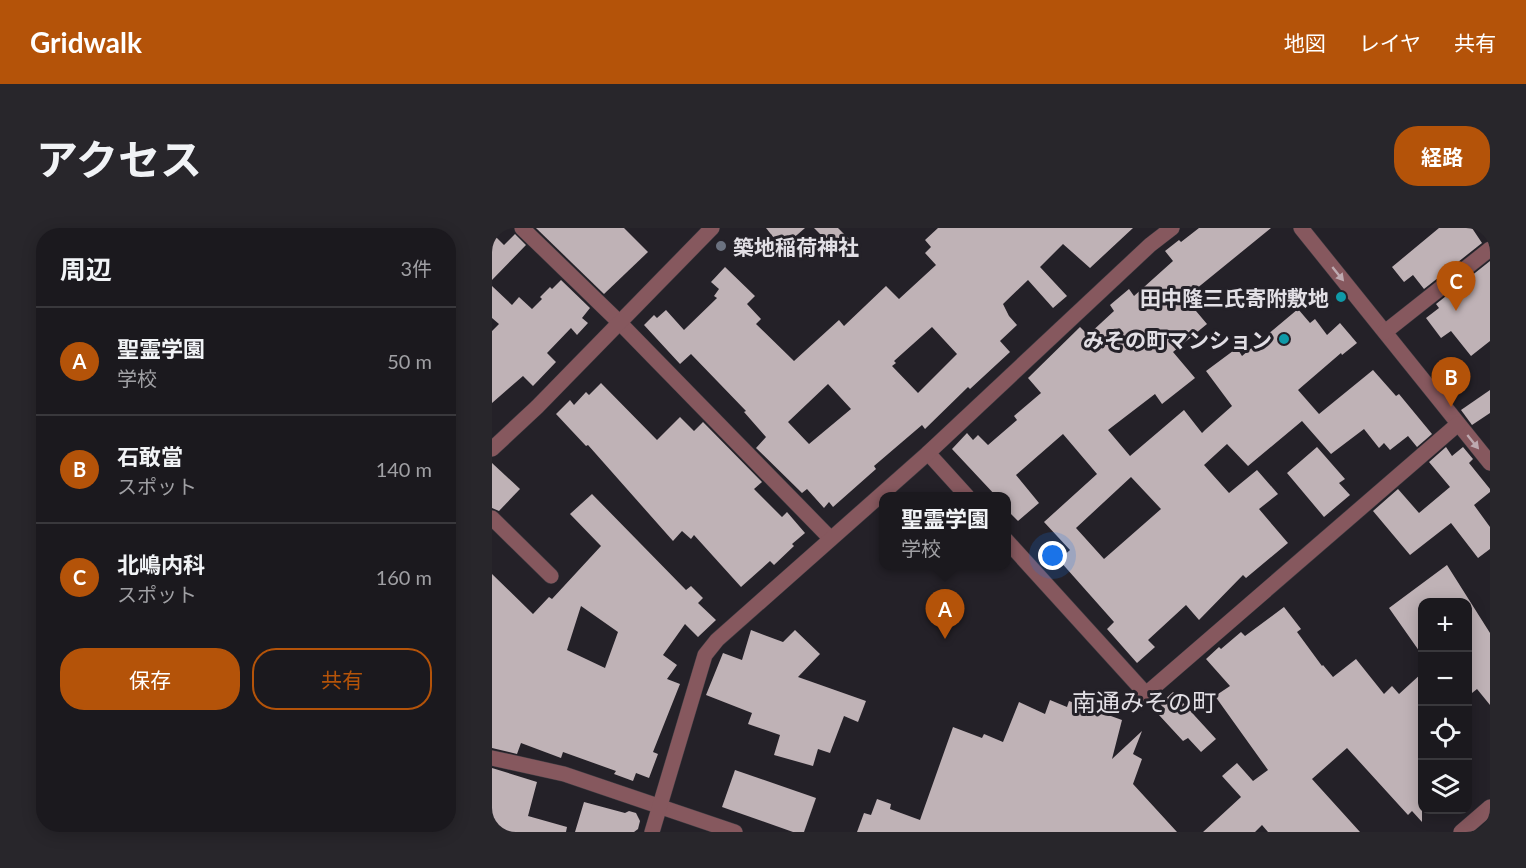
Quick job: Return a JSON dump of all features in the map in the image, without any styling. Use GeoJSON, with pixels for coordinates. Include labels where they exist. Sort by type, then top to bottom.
{"type":"FeatureCollection","features":[{"type":"Feature","properties":{"kind":"street"},"geometry":{"type":"LineString","coordinates":[[522,228],[619,322],[830,538]]}},
{"type":"Feature","properties":{"kind":"street"},"geometry":{"type":"LineString","coordinates":[[492,449],[537,407],[712,228]]}},
{"type":"Feature","properties":{"kind":"street"},"geometry":{"type":"LineString","coordinates":[[883,492],[928,453],[1150,245],[1172,228]]}},
{"type":"Feature","properties":{"kind":"street"},"geometry":{"type":"LineString","coordinates":[[1301,228],[1490,463]]}},
{"type":"Feature","properties":{"kind":"street"},"geometry":{"type":"LineString","coordinates":[[1385,332],[1490,249]]}},
{"type":"Feature","properties":{"kind":"street"},"geometry":{"type":"LineString","coordinates":[[1011,546],[1146,694],[1458,424]]}},
{"type":"Feature","properties":{"kind":"street"},"geometry":{"type":"LineString","coordinates":[[928,453],[963,492]]}},
{"type":"Feature","properties":{"kind":"street"},"geometry":{"type":"LineString","coordinates":[[652,832],[658,805],[705,655],[717,640],[879,496]]}},
{"type":"Feature","properties":{"kind":"street"},"geometry":{"type":"LineString","coordinates":[[492,518],[551,576]]}},
{"type":"Feature","properties":{"kind":"street"},"geometry":{"type":"LineString","coordinates":[[492,758],[564,774],[735,832]]}},
{"type":"Feature","properties":{"kind":"street"},"geometry":{"type":"LineString","coordinates":[[1461,832],[1490,807]]}},
{"type":"Feature","properties":{"kind":"building"},"geometry":{"type":"Polygon","coordinates":[[[536,228],[624,228],[648,252],[604,294],[536,228]]]}},
{"type":"Feature","properties":{"kind":"building"},"geometry":{"type":"Polygon","coordinates":[[[766,228],[805,228],[782,248],[766,228]]]}},
{"type":"Feature","properties":{"kind":"building"},"geometry":{"type":"Polygon","coordinates":[[[814,228],[838,228],[851,241],[839,253],[814,228]]]}},
{"type":"Feature","properties":{"kind":"building"},"geometry":{"type":"Polygon","coordinates":[[[938,228],[1133,228],[1090,268],[1063,244],[1040,267],[1067,296],[1053,308],[1028,280],[1003,304],[1017,325],[1000,341],[1010,352],[970,389],[968,387],[925,429],[922,425],[874,466],[876,469],[833,507],[829,502],[824,508],[807,489],[802,493],[756,448],[766,437],[744,412],[746,411],[691,354],[680,364],[644,325],[654,315],[657,318],[666,310],[684,330],[717,298],[714,296],[719,289],[711,282],[725,267],[755,296],[747,304],[761,319],[756,324],[794,361],[839,320],[844,326],[886,286],[899,299],[936,265],[925,253],[931,247],[925,240],[938,228]],[[932,327],[894,361],[896,363],[892,366],[918,393],[957,354],[932,327]],[[828,384],[788,422],[809,444],[851,409],[828,384]]]}},
{"type":"Feature","properties":{"kind":"building"},"geometry":{"type":"Polygon","coordinates":[[[1199,228],[1271,228],[1185,298],[1207,324],[1173,352],[1195,378],[1162,404],[1155,394],[1108,430],[1130,456],[1184,410],[1202,433],[1232,406],[1206,371],[1237,348],[1242,356],[1298,309],[1310,323],[1315,319],[1327,335],[1340,323],[1357,343],[1342,355],[1341,353],[1298,390],[1319,414],[1373,370],[1396,396],[1399,394],[1432,434],[1417,447],[1408,436],[1390,450],[1384,443],[1379,448],[1364,429],[1331,454],[1302,421],[1248,466],[1227,444],[1204,465],[1229,493],[1257,470],[1278,494],[1259,509],[1288,543],[1246,578],[1243,575],[1199,620],[1186,605],[1148,640],[1155,647],[1137,663],[1107,629],[1114,622],[1059,560],[1070,550],[1044,522],[1097,474],[1063,434],[1016,475],[1039,503],[1018,521],[1011,514],[1011,492],[992,492],[952,449],[967,433],[973,440],[978,435],[988,445],[1017,420],[1014,416],[1041,393],[1028,378],[1080,327],[1088,335],[1114,311],[1110,305],[1129,289],[1134,296],[1173,261],[1165,251],[1179,240],[1181,242],[1199,228]],[[1131,477],[1076,528],[1104,559],[1161,509],[1131,477]]]}},
{"type":"Feature","properties":{"kind":"building"},"geometry":{"type":"Polygon","coordinates":[[[1439,228],[1472,228],[1482,243],[1424,289],[1413,275],[1404,282],[1392,267],[1439,228]]]}},
{"type":"Feature","properties":{"kind":"building"},"geometry":{"type":"Polygon","coordinates":[[[492,233],[504,245],[515,234],[526,245],[492,280],[492,233]]]}},
{"type":"Feature","properties":{"kind":"building"},"geometry":{"type":"Polygon","coordinates":[[[1490,261],[1490,341],[1471,356],[1451,331],[1441,338],[1426,318],[1439,308],[1436,304],[1490,261]]]}},
{"type":"Feature","properties":{"kind":"building"},"geometry":{"type":"Polygon","coordinates":[[[561,280],[590,308],[582,318],[588,323],[577,335],[571,328],[547,353],[556,362],[533,386],[523,376],[492,403],[492,331],[499,324],[492,318],[492,286],[512,305],[519,297],[532,309],[550,287],[552,289],[561,280]]]}},
{"type":"Feature","properties":{"kind":"building"},"geometry":{"type":"Polygon","coordinates":[[[601,383],[657,440],[680,417],[694,431],[703,422],[762,482],[754,489],[782,517],[787,512],[805,533],[774,565],[770,561],[741,587],[694,535],[691,539],[682,531],[673,541],[588,445],[586,446],[556,414],[570,400],[574,405],[586,392],[589,395],[601,383]]]}},
{"type":"Feature","properties":{"kind":"building"},"geometry":{"type":"Polygon","coordinates":[[[1490,390],[1490,413],[1472,425],[1461,410],[1490,390]]]}},
{"type":"Feature","properties":{"kind":"building"},"geometry":{"type":"Polygon","coordinates":[[[1317,447],[1345,479],[1339,483],[1350,495],[1324,517],[1287,473],[1317,447]]]}},
{"type":"Feature","properties":{"kind":"building"},"geometry":{"type":"Polygon","coordinates":[[[1446,447],[1452,456],[1463,447],[1473,459],[1469,463],[1490,489],[1490,492],[1474,505],[1490,527],[1490,549],[1478,558],[1451,523],[1410,555],[1373,511],[1398,489],[1419,513],[1450,487],[1429,462],[1446,447]]]}},
{"type":"Feature","properties":{"kind":"building"},"geometry":{"type":"Polygon","coordinates":[[[492,463],[520,489],[499,511],[492,508],[492,463]]]}},
{"type":"Feature","properties":{"kind":"building"},"geometry":{"type":"Polygon","coordinates":[[[592,494],[686,590],[691,586],[703,598],[698,603],[716,620],[698,637],[685,624],[663,655],[677,665],[667,679],[680,684],[653,752],[658,754],[649,778],[636,773],[633,781],[614,774],[616,771],[563,752],[561,758],[521,743],[517,754],[492,748],[492,574],[533,614],[549,597],[552,599],[601,546],[570,514],[592,494]],[[581,606],[567,650],[605,668],[618,632],[581,606]]]}},
{"type":"Feature","properties":{"kind":"building"},"geometry":{"type":"Polygon","coordinates":[[[1447,565],[1468,598],[1418,598],[1418,649],[1389,608],[1447,565]]]}},
{"type":"Feature","properties":{"kind":"building"},"geometry":{"type":"Polygon","coordinates":[[[1472,605],[1490,633],[1490,705],[1477,689],[1472,693],[1472,605]]]}},
{"type":"Feature","properties":{"kind":"building"},"geometry":{"type":"Polygon","coordinates":[[[1284,607],[1301,629],[1297,632],[1333,677],[1356,659],[1384,694],[1392,686],[1399,694],[1418,677],[1418,814],[1422,814],[1422,822],[1412,811],[1408,815],[1347,748],[1312,779],[1360,832],[1268,832],[1262,825],[1255,832],[1203,832],[1241,797],[1222,776],[1237,763],[1253,781],[1268,770],[1215,696],[1230,686],[1206,659],[1241,632],[1245,636],[1284,607]]]}},
{"type":"Feature","properties":{"kind":"building"},"geometry":{"type":"Polygon","coordinates":[[[751,630],[783,642],[795,630],[820,654],[798,677],[866,701],[858,722],[844,716],[830,753],[818,749],[813,766],[774,755],[780,735],[748,724],[752,713],[706,695],[723,653],[742,660],[751,630]]]}},
{"type":"Feature","properties":{"kind":"building"},"geometry":{"type":"Polygon","coordinates":[[[1173,692],[1216,739],[1201,752],[1188,738],[1183,741],[1159,715],[1165,709],[1160,704],[1173,692]]]}},
{"type":"Feature","properties":{"kind":"building"},"geometry":{"type":"Polygon","coordinates":[[[1050,700],[1067,707],[1069,701],[1122,720],[1112,759],[1142,731],[1133,754],[1142,759],[1133,784],[1177,832],[857,832],[864,813],[871,815],[877,799],[891,804],[890,809],[920,820],[953,727],[982,738],[984,734],[1003,742],[1019,702],[1045,714],[1050,700]]]}},
{"type":"Feature","properties":{"kind":"building"},"geometry":{"type":"Polygon","coordinates":[[[492,768],[537,782],[528,816],[567,827],[566,832],[492,832],[492,768]]]}},
{"type":"Feature","properties":{"kind":"building"},"geometry":{"type":"Polygon","coordinates":[[[735,770],[816,798],[804,832],[793,832],[722,807],[735,770]]]}},
{"type":"Feature","properties":{"kind":"building"},"geometry":{"type":"Polygon","coordinates":[[[584,802],[625,813],[629,811],[636,813],[640,821],[638,829],[634,832],[575,832],[584,802]]]}},
{"type":"Feature","properties":{"kind":"place","name":"築地稲荷神社"},"geometry":{"type":"Point","coordinates":[721,246]}},
{"type":"Feature","properties":{"kind":"place","name":"田中隆三氏寄附敷地"},"geometry":{"type":"Point","coordinates":[1341,297]}},
{"type":"Feature","properties":{"kind":"place","name":"北嶋内科"},"geometry":{"type":"Point","coordinates":[1456,311]}},
{"type":"Feature","properties":{"kind":"place","name":"みその町マンション"},"geometry":{"type":"Point","coordinates":[1284,339]}},
{"type":"Feature","properties":{"kind":"place","name":"石敢當"},"geometry":{"type":"Point","coordinates":[1451,407]}},
{"type":"Feature","properties":{"kind":"place","name":"聖霊学園"},"geometry":{"type":"Point","coordinates":[945,639]}},
{"type":"Feature","properties":{"kind":"district","name":"南通みその町"},"geometry":{"type":"Point","coordinates":[1144,701]}}]}
